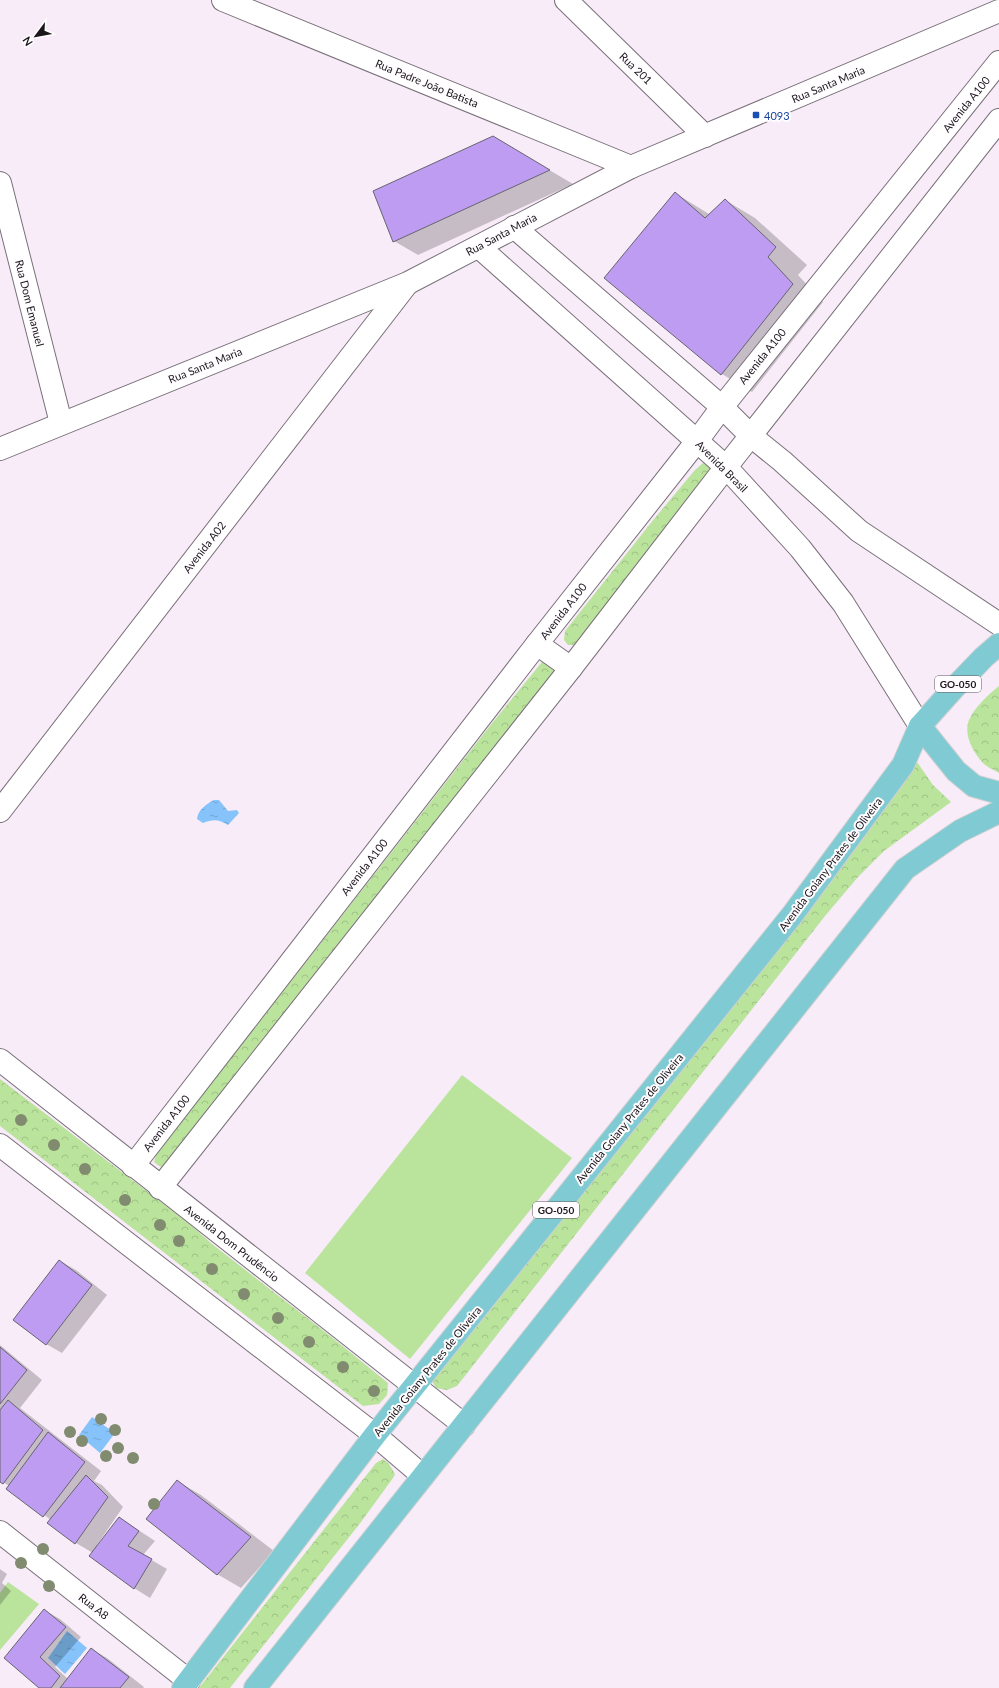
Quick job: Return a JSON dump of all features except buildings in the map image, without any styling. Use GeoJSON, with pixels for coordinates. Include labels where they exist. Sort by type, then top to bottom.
{"type":"FeatureCollection","features":[{"type":"Feature","properties":{"kind":"main road","name":"Avenida Goiany Prates de Oliveira"},"geometry":{"type":"LineString","coordinates":[[186,1684],[375,1435],[793,914],[904,765],[920,726],[955,687],[999,644]]}},
{"type":"Feature","properties":{"kind":"main road"},"geometry":{"type":"LineString","coordinates":[[920,726],[956,771],[974,786],[999,793]]}},
{"type":"Feature","properties":{"kind":"main road"},"geometry":{"type":"LineString","coordinates":[[255,1688],[905,869],[960,831],[999,812]]}},
{"type":"Feature","properties":{"kind":"street","name":"Rua Padre João Batista"},"geometry":{"type":"LineString","coordinates":[[223,0],[631,166]]}},
{"type":"Feature","properties":{"kind":"street","name":"Rua 201"},"geometry":{"type":"LineString","coordinates":[[566,0],[706,136]]}},
{"type":"Feature","properties":{"kind":"street","name":"Rua Santa Maria"},"geometry":{"type":"LineString","coordinates":[[0,449],[408,283],[631,166],[706,136],[999,11]]}},
{"type":"Feature","properties":{"kind":"street","name":"Avenida A100"},"geometry":{"type":"LineString","coordinates":[[133,1166],[722,407],[999,62]]}},
{"type":"Feature","properties":{"kind":"street"},"geometry":{"type":"LineString","coordinates":[[160,1188],[571,668],[726,467],[999,120]]}},
{"type":"Feature","properties":{"kind":"street","name":"Rua Dom Emanuel"},"geometry":{"type":"LineString","coordinates":[[0,183],[61,423]]}},
{"type":"Feature","properties":{"kind":"street"},"geometry":{"type":"LineString","coordinates":[[514,227],[722,407],[751,436],[859,531],[999,624]]}},
{"type":"Feature","properties":{"kind":"street","name":"Avenida Brasil"},"geometry":{"type":"LineString","coordinates":[[479,247],[726,467],[800,548],[843,604],[920,726]]}},
{"type":"Feature","properties":{"kind":"street","name":"Avenida A02"},"geometry":{"type":"LineString","coordinates":[[0,811],[408,283]]}},
{"type":"Feature","properties":{"kind":"street"},"geometry":{"type":"LineString","coordinates":[[537,644],[571,668]]}},
{"type":"Feature","properties":{"kind":"street","name":"Avenida Dom Prudêncio"},"geometry":{"type":"LineString","coordinates":[[0,1060],[160,1188],[464,1425]]}},
{"type":"Feature","properties":{"kind":"street"},"geometry":{"type":"LineString","coordinates":[[0,1145],[375,1435],[423,1476]]}},
{"type":"Feature","properties":{"kind":"street","name":"Rua A8"},"geometry":{"type":"LineString","coordinates":[[0,1532],[186,1684]]}},
{"type":"Feature","properties":{"kind":"green space"},"geometry":{"type":"Polygon","coordinates":[[[703,463],[710,463],[711,468],[709,476],[575,645],[568,645],[564,640],[565,631],[654,519],[695,470],[703,463]]]}},
{"type":"Feature","properties":{"kind":"green space"},"geometry":{"type":"Polygon","coordinates":[[[542,662],[552,664],[555,671],[247,1060],[166,1166],[162,1168],[154,1162],[156,1155],[165,1143],[489,727],[542,662]]]}},
{"type":"Feature","properties":{"kind":"green space"},"geometry":{"type":"Polygon","coordinates":[[[999,686],[999,773],[986,766],[979,759],[972,748],[967,730],[970,718],[975,709],[999,686]]]}},
{"type":"Feature","properties":{"kind":"green space"},"geometry":{"type":"Polygon","coordinates":[[[917,762],[933,785],[951,802],[884,851],[858,877],[825,916],[457,1386],[447,1390],[436,1388],[432,1381],[439,1368],[917,762]]]}},
{"type":"Feature","properties":{"kind":"green space"},"geometry":{"type":"Polygon","coordinates":[[[462,1075],[572,1158],[410,1359],[305,1273],[462,1075]]]}},
{"type":"Feature","properties":{"kind":"green space"},"geometry":{"type":"Polygon","coordinates":[[[0,1079],[161,1202],[388,1383],[387,1395],[379,1404],[363,1406],[0,1126],[0,1079]]]}},
{"type":"Feature","properties":{"kind":"green space"},"geometry":{"type":"Polygon","coordinates":[[[383,1459],[389,1464],[395,1474],[393,1478],[361,1522],[230,1688],[199,1688],[376,1463],[383,1459]]]}},
{"type":"Feature","properties":{"kind":"green space"},"geometry":{"type":"Polygon","coordinates":[[[8,1582],[39,1604],[0,1650],[0,1593],[8,1582]]]}},
{"type":"Feature","properties":{"kind":"water"},"geometry":{"type":"Polygon","coordinates":[[[214,800],[219,800],[228,811],[237,810],[239,813],[228,825],[216,820],[203,823],[197,819],[203,808],[214,800]]]}},
{"type":"Feature","properties":{"kind":"water"},"geometry":{"type":"Polygon","coordinates":[[[92,1417],[115,1433],[100,1453],[79,1435],[92,1417]]]}},
{"type":"Feature","properties":{"kind":"water"},"geometry":{"type":"Polygon","coordinates":[[[67,1631],[87,1648],[65,1674],[48,1658],[67,1631]]]}},
{"type":"Feature","properties":{"kind":"place","name":"4093"},"geometry":{"type":"Point","coordinates":[756,115]}}]}
